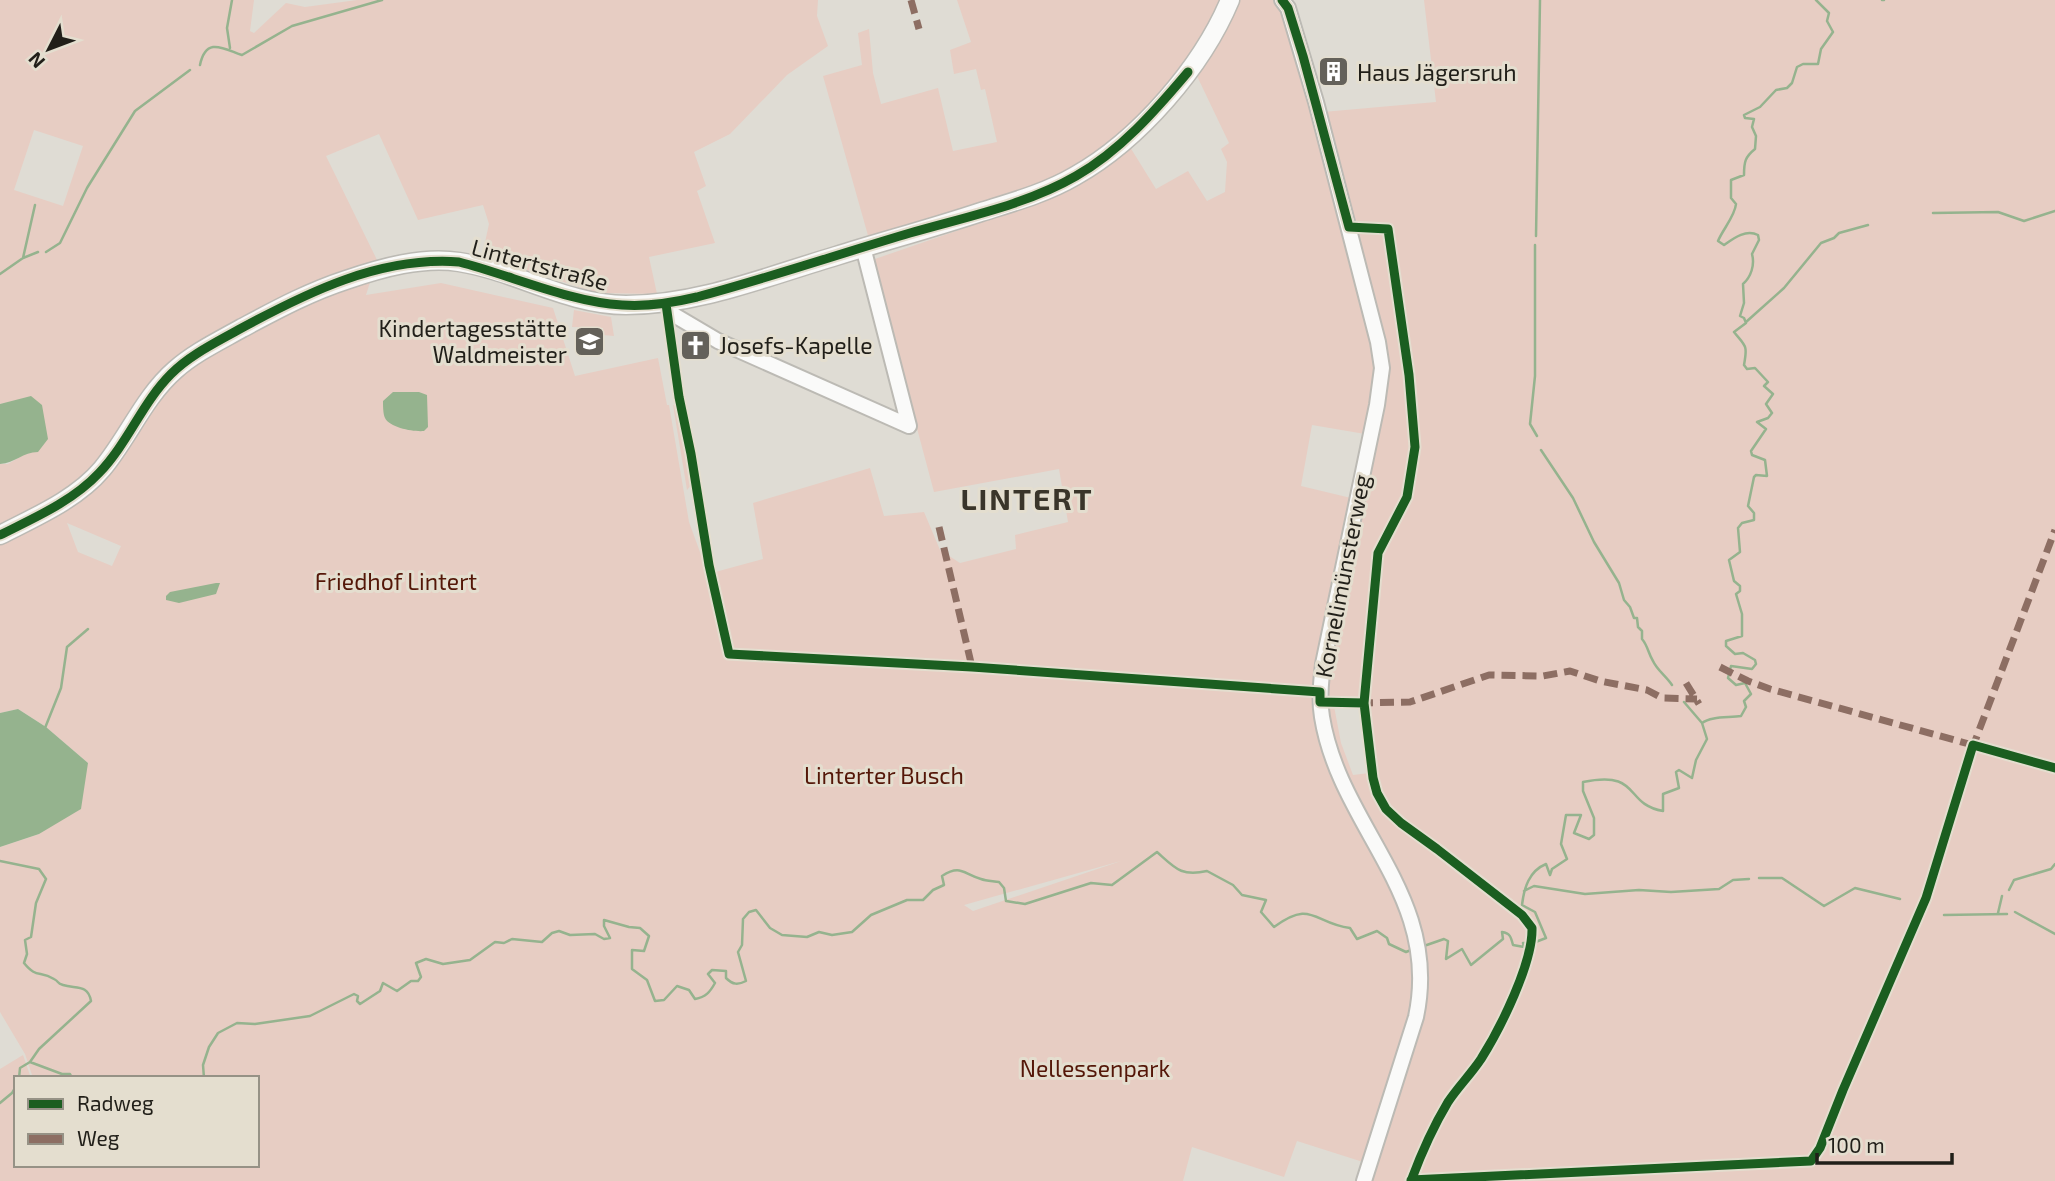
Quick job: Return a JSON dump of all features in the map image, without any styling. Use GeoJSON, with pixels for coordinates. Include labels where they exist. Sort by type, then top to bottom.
{"type":"FeatureCollection","features":[{"type":"Feature","properties":{"kind":"main road","name":"Lintertstraße"},"geometry":{"type":"LineString","coordinates":[[0,535],[78,491],[99,473],[160,386],[194,355],[286,304],[345,280],[416,262],[459,262],[578,298],[621,305],[666,304],[733,287],[1014,202],[1075,176],[1145,121],[1188,72],[1213,35],[1230,0]]}},
{"type":"Feature","properties":{"kind":"street","name":"Kornelimünsterweg"},"geometry":{"type":"LineString","coordinates":[[1282,0],[1288,8],[1319,115],[1376,331],[1382,368],[1377,405],[1323,664],[1320,692],[1328,746],[1340,777],[1402,895],[1417,936],[1421,965],[1413,1029],[1364,1181]]}},
{"type":"Feature","properties":{"kind":"street"},"geometry":{"type":"LineString","coordinates":[[666,304],[674,315],[718,341],[909,426],[863,247]]}},
{"type":"Feature","properties":{"kind":"green space"},"geometry":{"type":"Polygon","coordinates":[[[0,0],[254,0],[250,31],[254,33],[286,3],[305,7],[357,0],[818,0],[817,16],[828,46],[787,75],[730,134],[694,152],[706,186],[697,191],[715,243],[649,257],[657,294],[598,293],[482,256],[489,224],[483,205],[418,220],[379,134],[326,156],[377,260],[366,295],[441,283],[553,308],[575,376],[658,358],[689,522],[708,574],[763,559],[753,503],[870,468],[884,516],[924,512],[940,550],[960,563],[1016,549],[1015,535],[1068,522],[1059,469],[934,492],[872,260],[1052,198],[1102,170],[1130,147],[1156,189],[1188,171],[1207,201],[1225,192],[1227,162],[1221,149],[1229,143],[1196,74],[1236,0],[1274,0],[1283,11],[1310,99],[1376,350],[1376,380],[1365,434],[1312,425],[1301,486],[1351,498],[1385,380],[1323,112],[1436,102],[1424,0],[2055,0],[2055,1181],[1368,1181],[1426,992],[1426,967],[1416,964],[1411,1015],[1363,1162],[1297,1141],[1284,1177],[1192,1147],[1183,1181],[0,1181],[0,1069],[23,1055],[30,1076],[14,1076],[14,1167],[259,1167],[259,1076],[32,1076],[25,1054],[0,1012],[0,847],[39,834],[88,763],[46,727],[18,709],[0,713],[0,464],[8,464],[28,452],[17,401],[0,404],[0,0]],[[34,130],[14,190],[63,206],[83,146],[34,130]],[[67,523],[78,552],[112,566],[121,546],[67,523]],[[1337,704],[1334,706],[1341,743],[1353,775],[1369,773],[1360,707],[1337,704]],[[1121,861],[964,905],[973,911],[1121,861]]]}},
{"type":"Feature","properties":{"kind":"green space"},"geometry":{"type":"Polygon","coordinates":[[[957,0],[1223,0],[1180,73],[1145,112],[1058,178],[869,239],[823,76],[862,65],[858,33],[869,29],[873,73],[881,104],[938,88],[953,151],[997,142],[985,89],[981,90],[976,69],[954,74],[950,50],[971,42],[957,0]]]}},
{"type":"Feature","properties":{"kind":"green space"},"geometry":{"type":"Polygon","coordinates":[[[574,310],[611,317],[614,336],[603,335],[603,328],[572,327],[574,310]]]}},
{"type":"Feature","properties":{"kind":"green space"},"geometry":{"type":"Polygon","coordinates":[[[673,405],[680,408],[692,484],[687,490],[673,405]]]}},
{"type":"Feature","properties":{"kind":"shaded area"},"geometry":{"type":"Polygon","coordinates":[[[393,392],[419,392],[427,395],[428,427],[424,431],[403,429],[385,418],[383,401],[393,392]]]}},
{"type":"Feature","properties":{"kind":"shaded area"},"geometry":{"type":"Polygon","coordinates":[[[31,396],[42,405],[48,439],[38,452],[0,464],[0,404],[31,396]]]}},
{"type":"Feature","properties":{"kind":"shaded area"},"geometry":{"type":"Polygon","coordinates":[[[220,583],[216,594],[179,603],[166,600],[170,592],[220,583]]]}},
{"type":"Feature","properties":{"kind":"shaded area"},"geometry":{"type":"Polygon","coordinates":[[[18,709],[46,727],[88,763],[81,809],[39,834],[0,847],[0,713],[18,709]]]}},
{"type":"Feature","properties":{"kind":"waterway"},"geometry":{"type":"LineString","coordinates":[[230,48],[227,28],[232,0]]}},
{"type":"Feature","properties":{"kind":"waterway"},"geometry":{"type":"LineString","coordinates":[[200,65],[203,56],[211,48],[222,48],[242,55],[292,26],[382,0]]}},
{"type":"Feature","properties":{"kind":"waterway"},"geometry":{"type":"LineString","coordinates":[[1536,236],[1540,0]]}},
{"type":"Feature","properties":{"kind":"waterway"},"geometry":{"type":"LineString","coordinates":[[1421,947],[1444,939],[1448,941],[1446,959],[1462,949],[1471,965],[1503,939],[1502,932],[1510,936],[1513,945],[1524,947],[1523,943],[1533,943],[1546,938],[1535,912],[1522,905],[1524,892],[1531,876],[1540,867],[1546,864],[1550,875],[1552,869],[1567,859],[1561,844],[1566,815],[1581,815],[1574,833],[1589,839],[1594,835],[1594,818],[1583,791],[1583,782],[1615,780],[1624,784],[1642,802],[1663,811],[1663,794],[1679,788],[1676,772],[1679,770],[1692,778],[1696,760],[1707,739],[1702,723],[1715,718],[1741,716],[1746,707],[1744,701],[1751,694],[1745,683],[1736,685],[1728,678],[1731,666],[1752,669],[1756,664],[1755,660],[1743,653],[1735,654],[1726,646],[1726,641],[1742,636],[1742,614],[1736,594],[1740,591],[1740,586],[1734,581],[1729,560],[1740,552],[1738,528],[1742,523],[1754,520],[1754,513],[1748,506],[1754,477],[1767,476],[1765,460],[1752,455],[1751,451],[1766,429],[1757,422],[1768,418],[1772,413],[1766,404],[1773,394],[1764,386],[1768,382],[1755,368],[1747,369],[1744,365],[1745,346],[1734,332],[1746,323],[1740,316],[1744,303],[1743,284],[1752,270],[1752,254],[1759,240],[1758,235],[1745,234],[1724,245],[1718,241],[1735,209],[1736,204],[1731,198],[1731,180],[1744,175],[1746,160],[1755,149],[1756,136],[1752,127],[1754,119],[1745,118],[1744,115],[1760,107],[1776,90],[1787,88],[1792,83],[1797,67],[1803,64],[1818,64],[1821,49],[1833,32],[1827,21],[1829,13],[1816,0]]}},
{"type":"Feature","properties":{"kind":"waterway"},"geometry":{"type":"LineString","coordinates":[[46,252],[60,243],[87,188],[135,111],[190,70]]}},
{"type":"Feature","properties":{"kind":"waterway"},"geometry":{"type":"LineString","coordinates":[[23,258],[35,205]]}},
{"type":"Feature","properties":{"kind":"waterway"},"geometry":{"type":"LineString","coordinates":[[1933,213],[1998,212],[2024,221],[2055,211]]}},
{"type":"Feature","properties":{"kind":"waterway"},"geometry":{"type":"LineString","coordinates":[[1746,322],[1784,288],[1821,243],[1839,233],[1868,225]]}},
{"type":"Feature","properties":{"kind":"waterway"},"geometry":{"type":"LineString","coordinates":[[1535,245],[1535,376],[1530,424],[1537,436]]}},
{"type":"Feature","properties":{"kind":"waterway"},"geometry":{"type":"LineString","coordinates":[[0,274],[23,258],[38,252]]}},
{"type":"Feature","properties":{"kind":"waterway"},"geometry":{"type":"LineString","coordinates":[[1541,450],[1573,498],[1594,542],[1619,583],[1624,600],[1634,618],[1637,618],[1642,639],[1655,664],[1672,685]]}},
{"type":"Feature","properties":{"kind":"waterway"},"geometry":{"type":"LineString","coordinates":[[45,728],[61,688],[67,647],[88,629]]}},
{"type":"Feature","properties":{"kind":"waterway"},"geometry":{"type":"LineString","coordinates":[[1684,702],[1702,723]]}},
{"type":"Feature","properties":{"kind":"waterway"},"geometry":{"type":"LineString","coordinates":[[204,1076],[203,1065],[209,1047],[218,1033],[237,1023],[255,1024],[310,1016],[354,994],[358,996],[357,1001],[360,1004],[380,991],[383,983],[397,991],[411,981],[418,981],[421,977],[416,963],[426,959],[443,964],[470,960],[495,942],[504,943],[512,939],[542,942],[552,933],[559,931],[570,935],[595,934],[604,939],[610,938],[604,920],[640,928],[649,936],[644,951],[632,950],[632,969],[647,980],[655,1001],[664,1000],[677,986],[689,990],[695,999],[705,995],[715,983],[708,974],[712,970],[726,971],[726,978],[733,983],[746,981],[738,952],[742,945],[743,919],[749,912],[756,910],[770,928],[782,935],[807,937],[819,932],[832,935],[852,932],[871,915],[907,900],[923,900],[933,890],[944,885],[942,876],[958,870],[983,880],[999,882],[1004,888],[1006,901],[1025,904],[1091,883],[1112,885],[1157,852],[1179,870],[1191,873],[1207,871],[1233,885],[1242,895],[1266,900],[1261,912],[1274,927],[1297,915],[1312,915],[1350,928],[1357,939],[1377,931],[1387,938],[1389,944],[1406,952],[1411,950]]}},
{"type":"Feature","properties":{"kind":"waterway"},"geometry":{"type":"LineString","coordinates":[[0,861],[39,869],[46,879],[36,903],[31,937],[25,940],[27,954],[24,963],[35,973],[49,976],[61,984],[81,988],[87,992],[91,1001],[39,1049],[30,1062]]}},
{"type":"Feature","properties":{"kind":"waterway"},"geometry":{"type":"LineString","coordinates":[[2009,890],[2014,880],[2051,869],[2055,864]]}},
{"type":"Feature","properties":{"kind":"waterway"},"geometry":{"type":"LineString","coordinates":[[1759,878],[1782,878],[1824,906],[1855,888],[1900,899]]}},
{"type":"Feature","properties":{"kind":"waterway"},"geometry":{"type":"LineString","coordinates":[[1524,891],[1534,886],[1585,894],[1639,890],[1671,892],[1719,889],[1733,880],[1749,879]]}},
{"type":"Feature","properties":{"kind":"waterway"},"geometry":{"type":"LineString","coordinates":[[1998,913],[2002,896]]}},
{"type":"Feature","properties":{"kind":"waterway"},"geometry":{"type":"LineString","coordinates":[[2015,912],[2055,934]]}},
{"type":"Feature","properties":{"kind":"waterway"},"geometry":{"type":"LineString","coordinates":[[1944,915],[2007,914]]}},
{"type":"Feature","properties":{"kind":"waterway"},"geometry":{"type":"LineString","coordinates":[[19,1076],[20,1068],[30,1062],[71,1076]]}},
{"type":"Feature","properties":{"kind":"waterway"},"geometry":{"type":"LineString","coordinates":[[0,1103],[14,1090]]}},
{"type":"Feature","properties":{"kind":"marked path"},"geometry":{"type":"LineString","coordinates":[[911,0],[919,29]]}},
{"type":"Feature","properties":{"kind":"marked path"},"geometry":{"type":"LineString","coordinates":[[939,527],[972,667]]}},
{"type":"Feature","properties":{"kind":"marked path"},"geometry":{"type":"LineString","coordinates":[[1972,749],[2055,530]]}},
{"type":"Feature","properties":{"kind":"marked path"},"geometry":{"type":"LineString","coordinates":[[1720,667],[1770,689],[1980,747]]}},
{"type":"Feature","properties":{"kind":"marked path"},"geometry":{"type":"LineString","coordinates":[[1359,703],[1410,702],[1489,675],[1543,676],[1570,671],[1600,681],[1647,690],[1662,698],[1697,699]]}},
{"type":"Feature","properties":{"kind":"marked path"},"geometry":{"type":"LineString","coordinates":[[1686,683],[1699,704]]}},
{"type":"Feature","properties":{"kind":"cycle path"},"geometry":{"type":"LineString","coordinates":[[1282,0],[1288,8],[1303,56],[1349,227],[1388,229],[1409,375],[1415,447],[1407,497],[1378,553],[1364,703],[1377,793],[1386,809],[1401,823],[1522,915],[1532,928],[1527,959],[1506,1014],[1481,1059],[1443,1111],[1411,1181]]}},
{"type":"Feature","properties":{"kind":"cycle path"},"geometry":{"type":"LineString","coordinates":[[0,535],[52,508],[89,483],[118,449],[161,385],[186,361],[264,316],[344,280],[401,265],[459,262],[561,294],[602,303],[650,305],[697,297],[995,209],[1057,186],[1092,166],[1122,142],[1188,72]]}},
{"type":"Feature","properties":{"kind":"cycle path"},"geometry":{"type":"LineString","coordinates":[[666,304],[679,397],[709,565],[729,654],[972,667],[1320,692],[1320,702],[1364,703]]}},
{"type":"Feature","properties":{"kind":"cycle path"},"geometry":{"type":"LineString","coordinates":[[1411,1180],[1811,1161],[1820,1148],[1926,898],[1973,745],[2055,768]]}},
{"type":"Feature","properties":{"kind":"place","name":"Haus Jägersruh"},"geometry":{"type":"Point","coordinates":[1334,72]}},
{"type":"Feature","properties":{"kind":"place","name":"Kindertagesstätte Waldmeister"},"geometry":{"type":"Point","coordinates":[590,341]}},
{"type":"Feature","properties":{"kind":"place","name":"Josefs-Kapelle"},"geometry":{"type":"Point","coordinates":[696,345]}},
{"type":"Feature","properties":{"kind":"district","name":"LINTERT"},"geometry":{"type":"Point","coordinates":[1027,498]}},
{"type":"Feature","properties":{"kind":"park label","name":"Friedhof Lintert"},"geometry":{"type":"Point","coordinates":[396,581]}},
{"type":"Feature","properties":{"kind":"park label","name":"Linterter Busch"},"geometry":{"type":"Point","coordinates":[884,775]}},
{"type":"Feature","properties":{"kind":"park label","name":"Nellessenpark"},"geometry":{"type":"Point","coordinates":[1095,1068]}}]}
